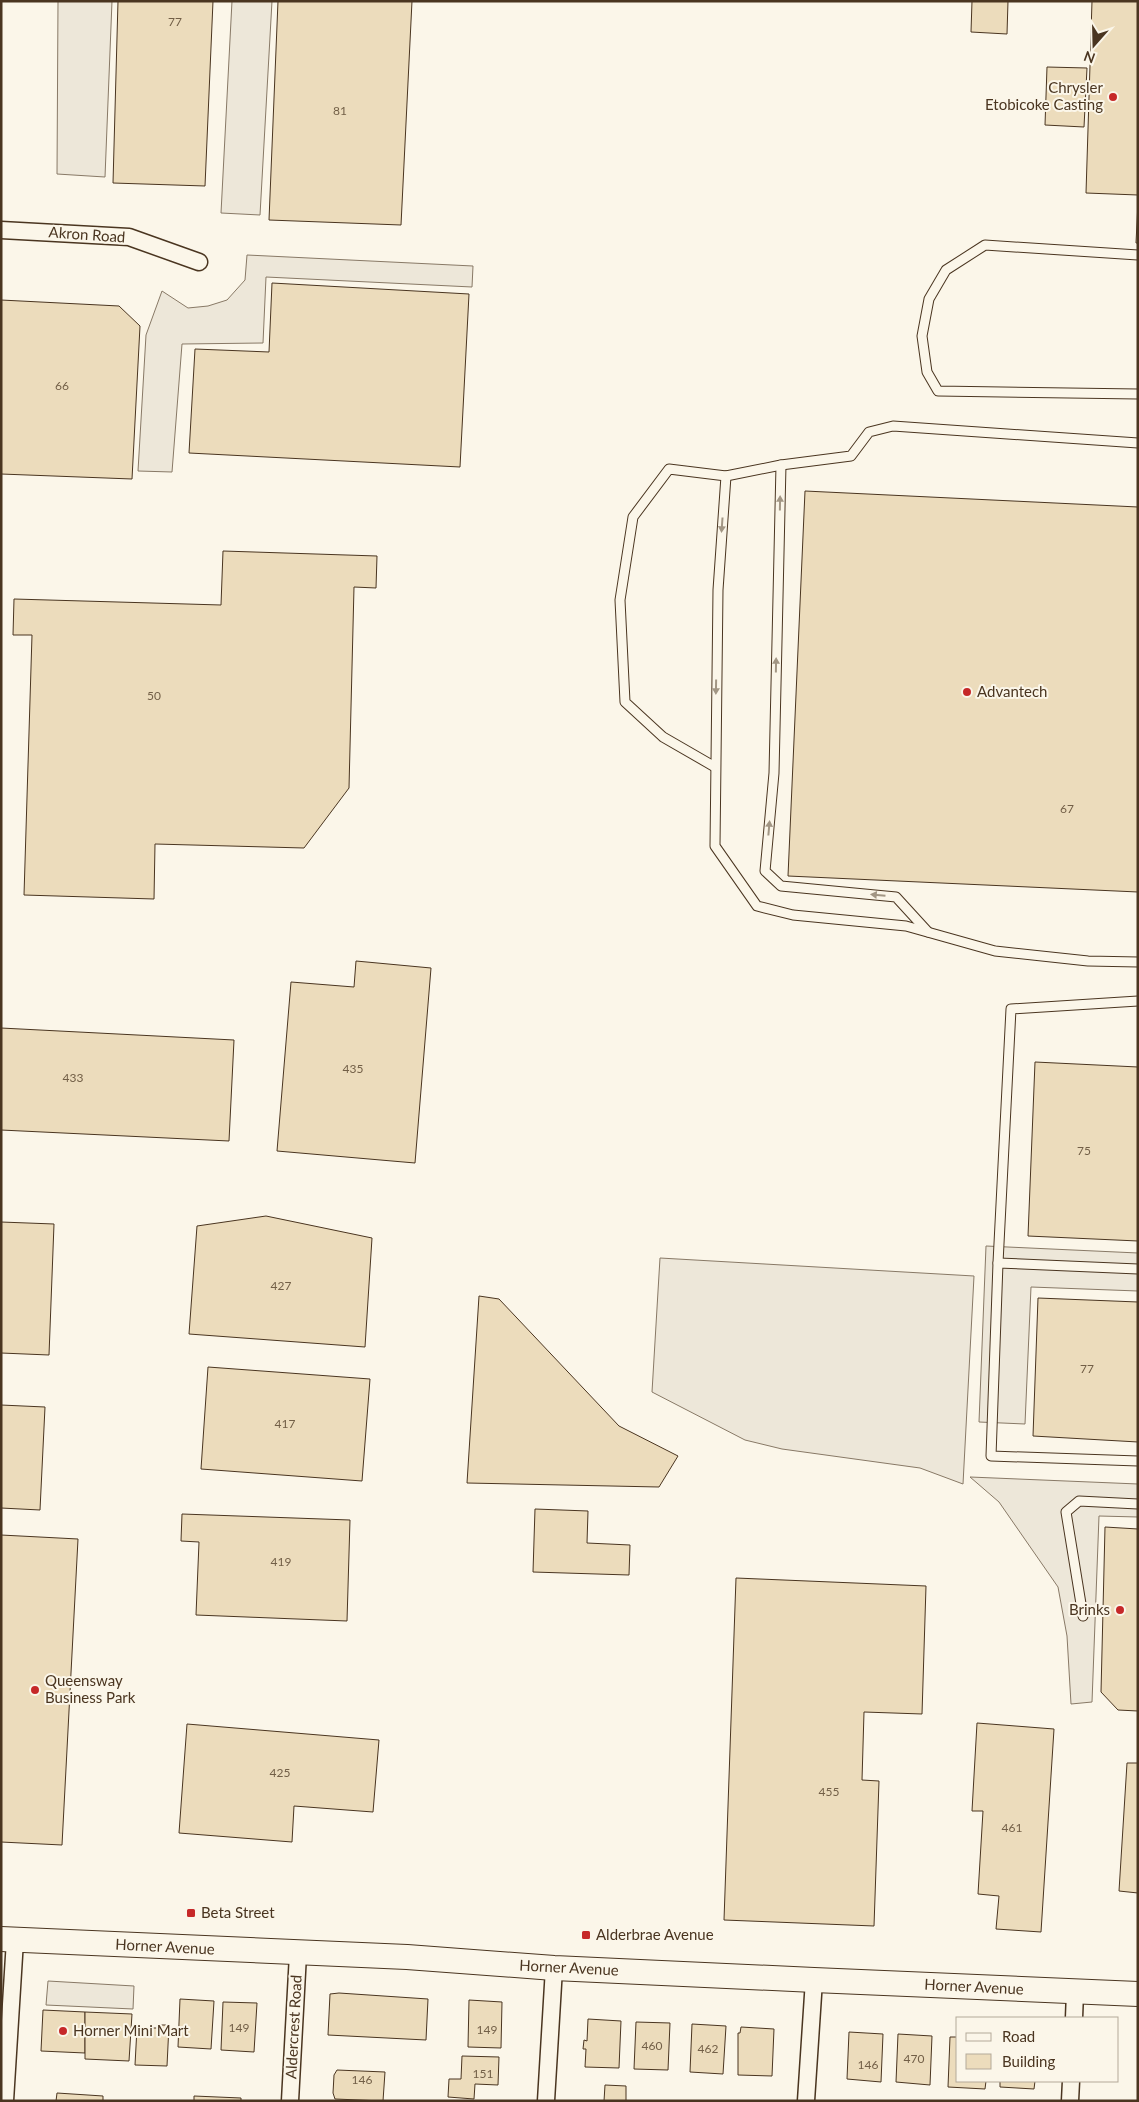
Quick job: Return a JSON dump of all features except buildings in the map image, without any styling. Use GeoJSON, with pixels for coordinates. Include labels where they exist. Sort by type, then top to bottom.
{"type":"FeatureCollection","features":[{"type":"Feature","properties":{"kind":"main road","name":"Horner Avenue"},"geometry":{"type":"LineString","coordinates":[[8,1940],[298,1954],[406,1957],[554,1968],[1138,1994]]}},
{"type":"Feature","properties":{"kind":"street","name":"Akron Road"},"geometry":{"type":"LineString","coordinates":[[1,230],[129,236],[199,262]]}},
{"type":"Feature","properties":{"kind":"street"},"geometry":{"type":"LineString","coordinates":[[5,2101],[8,1940]]}},
{"type":"Feature","properties":{"kind":"street","name":"Aldercrest Road"},"geometry":{"type":"LineString","coordinates":[[290,2101],[298,1954]]}},
{"type":"Feature","properties":{"kind":"street"},"geometry":{"type":"LineString","coordinates":[[546,2101],[554,1968]]}},
{"type":"Feature","properties":{"kind":"street"},"geometry":{"type":"LineString","coordinates":[[806,2101],[814,1980]]}},
{"type":"Feature","properties":{"kind":"street"},"geometry":{"type":"LineString","coordinates":[[1074,2017],[1075,1992]]}},
{"type":"Feature","properties":{"kind":"street"},"geometry":{"type":"LineString","coordinates":[[1070,2101],[1071,2082]]}},
{"type":"Feature","properties":{"kind":"lane"},"geometry":{"type":"LineString","coordinates":[[1138,255],[985,245],[946,270],[929,299],[922,336],[927,372],[938,391],[1138,394]]}},
{"type":"Feature","properties":{"kind":"lane"},"geometry":{"type":"LineString","coordinates":[[715,767],[663,737],[625,702],[620,600],[633,517],[669,470],[726,476],[781,465],[851,456],[869,432],[893,426],[1138,443]]}},
{"type":"Feature","properties":{"kind":"lane"},"geometry":{"type":"LineString","coordinates":[[781,465],[774,774],[766,871],[781,886],[896,897],[929,932]]}},
{"type":"Feature","properties":{"kind":"lane"},"geometry":{"type":"LineString","coordinates":[[726,476],[718,590],[715,846],[757,906],[793,915],[906,926],[995,951],[1088,961],[1138,962]]}},
{"type":"Feature","properties":{"kind":"lane"},"geometry":{"type":"LineString","coordinates":[[1138,1001],[1011,1009],[998,1263],[992,1456],[1138,1461]]}},
{"type":"Feature","properties":{"kind":"lane"},"geometry":{"type":"LineString","coordinates":[[998,1263],[1138,1269]]}},
{"type":"Feature","properties":{"kind":"lane"},"geometry":{"type":"LineString","coordinates":[[1083,1616],[1066,1512],[1079,1501],[1138,1504]]}},
{"type":"Feature","properties":{"kind":"shaded area"},"geometry":{"type":"Polygon","coordinates":[[[58,1],[112,1],[105,177],[57,174],[58,1]]]}},
{"type":"Feature","properties":{"kind":"shaded area"},"geometry":{"type":"Polygon","coordinates":[[[232,1],[272,1],[260,215],[221,213],[232,1]]]}},
{"type":"Feature","properties":{"kind":"shaded area"},"geometry":{"type":"Polygon","coordinates":[[[247,255],[473,266],[472,287],[266,277],[263,343],[182,344],[172,472],[138,471],[146,335],[162,291],[188,308],[208,306],[227,300],[245,280],[247,255]]]}},
{"type":"Feature","properties":{"kind":"shaded area"},"geometry":{"type":"Polygon","coordinates":[[[986,1246],[1138,1253],[1138,1291],[1031,1287],[1025,1424],[979,1422],[986,1246]]]}},
{"type":"Feature","properties":{"kind":"shaded area"},"geometry":{"type":"Polygon","coordinates":[[[660,1258],[974,1276],[963,1484],[920,1468],[782,1449],[745,1440],[652,1392],[660,1258]]]}},
{"type":"Feature","properties":{"kind":"shaded area"},"geometry":{"type":"Polygon","coordinates":[[[970,1477],[1138,1484],[1138,1517],[1099,1516],[1092,1702],[1071,1704],[1067,1636],[1058,1587],[999,1502],[970,1477]]]}},
{"type":"Feature","properties":{"kind":"shaded area"},"geometry":{"type":"Polygon","coordinates":[[[48,1981],[134,1986],[133,2009],[46,2005],[48,1981]]]}},
{"type":"Feature","properties":{"kind":"place","name":"Chrysler Etobicoke Casting"},"geometry":{"type":"Point","coordinates":[1113,97]}},
{"type":"Feature","properties":{"kind":"place","name":"Advantech"},"geometry":{"type":"Point","coordinates":[967,692]}},
{"type":"Feature","properties":{"kind":"place","name":"Brinks"},"geometry":{"type":"Point","coordinates":[1120,1610]}},
{"type":"Feature","properties":{"kind":"place","name":"Queensway Business Park"},"geometry":{"type":"Point","coordinates":[35,1690]}},
{"type":"Feature","properties":{"kind":"place","name":"Beta Street"},"geometry":{"type":"Point","coordinates":[191,1913]}},
{"type":"Feature","properties":{"kind":"place","name":"Alderbrae Avenue"},"geometry":{"type":"Point","coordinates":[586,1935]}},
{"type":"Feature","properties":{"kind":"place","name":"Horner Mini Mart"},"geometry":{"type":"Point","coordinates":[63,2031]}}]}
